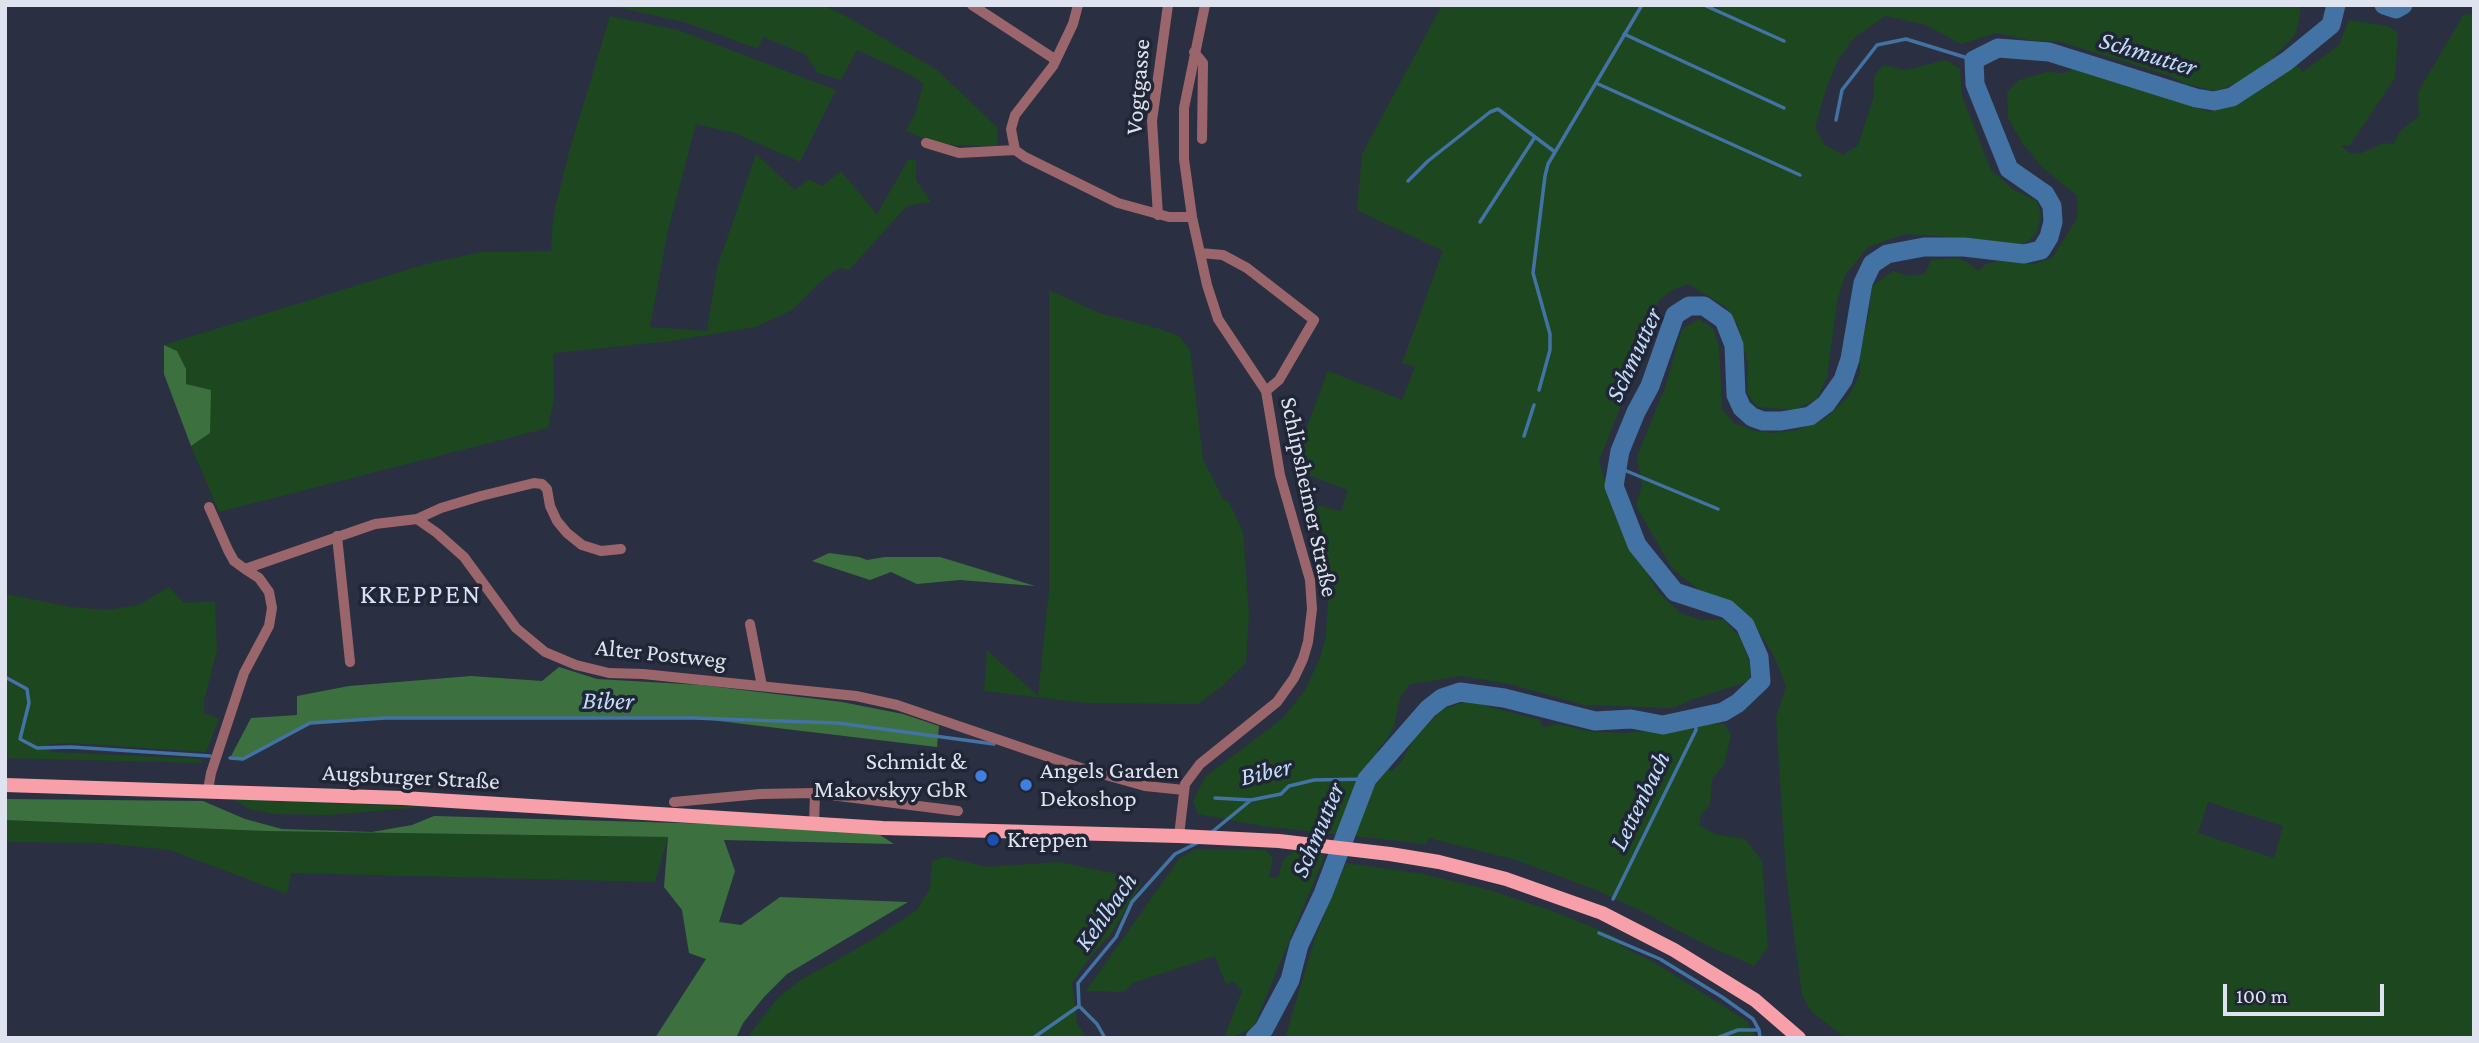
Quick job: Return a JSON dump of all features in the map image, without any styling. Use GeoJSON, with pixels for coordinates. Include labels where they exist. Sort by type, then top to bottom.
{"type":"FeatureCollection","features":[{"type":"Feature","properties":{"kind":"main road","name":"Augsburger Straße"},"geometry":{"type":"LineString","coordinates":[[5,785],[402,798],[814,825],[1236,838],[1362,851],[1439,862],[1506,879],[1606,915],[1674,950],[1755,1000],[1799,1038]]}},
{"type":"Feature","properties":{"kind":"street"},"geometry":{"type":"LineString","coordinates":[[972,5],[1056,60]]}},
{"type":"Feature","properties":{"kind":"street"},"geometry":{"type":"LineString","coordinates":[[1015,150],[1011,129],[1015,115],[1056,60],[1073,24],[1078,5]]}},
{"type":"Feature","properties":{"kind":"street","name":"Vogtgasse"},"geometry":{"type":"LineString","coordinates":[[1158,215],[1152,121],[1168,5]]}},
{"type":"Feature","properties":{"kind":"street","name":"Schlipsheimer Straße"},"geometry":{"type":"LineString","coordinates":[[1183,836],[1185,784],[1200,764],[1277,702],[1294,678],[1308,642],[1312,609],[1310,580],[1280,475],[1266,391],[1218,319],[1212,304],[1192,217],[1183,131],[1186,89],[1205,5]]}},
{"type":"Feature","properties":{"kind":"street","name":"Schlipsheimer Straße"},"geometry":{"type":"LineString","coordinates":[[1194,52],[1203,63],[1202,139]]}},
{"type":"Feature","properties":{"kind":"street"},"geometry":{"type":"LineString","coordinates":[[926,143],[959,153],[1015,150],[1118,203],[1158,215],[1192,217]]}},
{"type":"Feature","properties":{"kind":"street"},"geometry":{"type":"LineString","coordinates":[[1200,253],[1223,255],[1247,268],[1314,320],[1279,380],[1274,387],[1266,391]]}},
{"type":"Feature","properties":{"kind":"street"},"geometry":{"type":"LineString","coordinates":[[245,569],[375,524],[417,519],[441,508],[534,483],[542,484],[547,489],[550,506],[557,521],[582,545],[601,551],[621,548]]}},
{"type":"Feature","properties":{"kind":"street"},"geometry":{"type":"LineString","coordinates":[[208,790],[211,773],[244,673],[269,626],[272,608],[269,592],[258,578],[234,561],[209,508]]}},
{"type":"Feature","properties":{"kind":"street","name":"Alter Postweg"},"geometry":{"type":"LineString","coordinates":[[417,519],[438,533],[464,557],[516,628],[545,652],[576,665],[609,673],[643,674],[856,696],[897,705],[1084,769],[1145,786],[1184,790]]}},
{"type":"Feature","properties":{"kind":"street"},"geometry":{"type":"LineString","coordinates":[[337,536],[350,662]]}},
{"type":"Feature","properties":{"kind":"street","name":"Alter Postweg"},"geometry":{"type":"LineString","coordinates":[[750,624],[762,686]]}},
{"type":"Feature","properties":{"kind":"street"},"geometry":{"type":"LineString","coordinates":[[814,825],[815,793]]}},
{"type":"Feature","properties":{"kind":"street"},"geometry":{"type":"LineString","coordinates":[[674,802],[761,794],[815,793],[958,811]]}},
{"type":"Feature","properties":{"kind":"green space"},"geometry":{"type":"Polygon","coordinates":[[[607,5],[823,5],[937,70],[997,127],[998,147],[935,144],[906,131],[916,112],[923,84],[909,74],[857,50],[841,80],[818,73],[805,54],[763,37],[758,49],[684,22],[607,5]]]}},
{"type":"Feature","properties":{"kind":"green space"},"geometry":{"type":"Polygon","coordinates":[[[1442,5],[2300,5],[2295,35],[2271,60],[2244,80],[2216,91],[2186,84],[2170,76],[2061,42],[2029,40],[1996,33],[1961,44],[1926,25],[1885,16],[1854,38],[1838,60],[1815,128],[1825,145],[1843,155],[1858,145],[1874,96],[1874,76],[1883,65],[1906,70],[1946,60],[1960,69],[1962,96],[1991,170],[2014,190],[2037,201],[2041,215],[2037,233],[2023,245],[1905,234],[1868,247],[1845,275],[1837,302],[1827,377],[1817,399],[1794,410],[1758,407],[1747,394],[1748,364],[1738,326],[1726,307],[1688,284],[1672,290],[1659,300],[1599,461],[1621,530],[1659,593],[1681,613],[1701,620],[1724,620],[1741,638],[1750,664],[1750,681],[1693,699],[1674,708],[1584,705],[1509,684],[1463,676],[1410,684],[1400,698],[1394,726],[1377,750],[1391,772],[1401,762],[1414,739],[1441,710],[1468,701],[1540,720],[1542,727],[1558,724],[1593,732],[1626,733],[1724,723],[1731,735],[1724,765],[1712,779],[1710,805],[1701,814],[1699,825],[1715,834],[1745,839],[1762,861],[1768,947],[1754,966],[1596,890],[1516,860],[1429,838],[1426,844],[1263,826],[1198,814],[1193,801],[1205,777],[1284,717],[1305,690],[1320,658],[1326,636],[1327,586],[1303,502],[1341,511],[1348,490],[1300,472],[1296,456],[1328,371],[1402,400],[1415,367],[1402,363],[1443,251],[1357,210],[1362,154],[1442,5]]]}},
{"type":"Feature","properties":{"kind":"green space"},"geometry":{"type":"Polygon","coordinates":[[[2464,14],[2474,15],[2474,1038],[1845,1038],[1811,1011],[1802,995],[1786,874],[1776,717],[1786,686],[1774,656],[1748,614],[1699,590],[1672,568],[1636,506],[1642,485],[1637,456],[1665,388],[1682,329],[1699,319],[1713,328],[1719,346],[1722,409],[1734,423],[1755,431],[1774,433],[1798,430],[1826,418],[1848,397],[1860,374],[1860,350],[1872,286],[1893,271],[1909,276],[1925,274],[1931,260],[1957,258],[1978,271],[1986,264],[1997,261],[2034,264],[2052,258],[2076,220],[2077,196],[2042,167],[2023,144],[2008,118],[2007,92],[2019,80],[2047,72],[2065,73],[2076,67],[2210,112],[2229,106],[2296,65],[2303,72],[2339,45],[2349,20],[2388,26],[2398,33],[2395,78],[2350,145],[2341,146],[2350,153],[2359,154],[2384,143],[2393,144],[2401,130],[2419,116],[2418,92],[2464,14]],[[2208,802],[2198,833],[2274,858],[2283,826],[2208,802]]]}},
{"type":"Feature","properties":{"kind":"green space"},"geometry":{"type":"Polygon","coordinates":[[[610,16],[678,30],[836,90],[800,162],[734,133],[696,124],[668,230],[650,327],[707,331],[717,268],[756,154],[795,190],[809,179],[822,186],[841,171],[877,214],[908,160],[916,160],[916,180],[931,202],[907,206],[849,270],[840,268],[823,279],[792,310],[756,327],[671,341],[553,353],[554,399],[548,428],[219,512],[191,446],[210,433],[186,384],[186,369],[177,351],[164,345],[426,264],[481,252],[551,251],[553,217],[569,152],[610,16]]]}},
{"type":"Feature","properties":{"kind":"green space"},"geometry":{"type":"Polygon","coordinates":[[[1049,290],[1099,313],[1179,336],[1190,350],[1203,459],[1223,499],[1229,502],[1243,532],[1249,613],[1246,663],[1198,704],[1087,703],[984,691],[987,650],[1038,696],[1049,590],[1049,290]]]}},
{"type":"Feature","properties":{"kind":"green space"},"geometry":{"type":"Polygon","coordinates":[[[164,345],[177,351],[186,369],[186,384],[211,390],[210,433],[191,446],[164,374],[164,345]]]}},
{"type":"Feature","properties":{"kind":"green space"},"geometry":{"type":"Polygon","coordinates":[[[829,553],[867,560],[885,557],[940,557],[1035,586],[960,580],[917,584],[891,572],[870,580],[812,561],[829,553]]]}},
{"type":"Feature","properties":{"kind":"green space"},"geometry":{"type":"Polygon","coordinates":[[[169,587],[184,603],[215,601],[217,650],[204,701],[204,713],[219,719],[206,752],[72,743],[48,744],[51,752],[201,759],[202,763],[5,758],[5,679],[19,687],[15,680],[5,675],[5,594],[71,607],[107,610],[139,605],[169,587]]]}},
{"type":"Feature","properties":{"kind":"green space"},"geometry":{"type":"Polygon","coordinates":[[[559,667],[597,679],[701,685],[842,702],[903,714],[939,726],[937,747],[693,718],[385,718],[310,723],[243,759],[230,758],[251,718],[297,715],[297,696],[349,686],[471,676],[542,681],[559,667]]]}},
{"type":"Feature","properties":{"kind":"green space"},"geometry":{"type":"Polygon","coordinates":[[[5,799],[203,801],[245,819],[282,829],[372,832],[412,825],[434,816],[750,825],[877,833],[894,844],[724,840],[735,871],[719,922],[741,925],[780,897],[908,902],[787,974],[743,1023],[736,1038],[655,1038],[706,959],[689,953],[682,910],[664,887],[668,837],[265,831],[5,820],[5,799]]]}},
{"type":"Feature","properties":{"kind":"green space"},"geometry":{"type":"Polygon","coordinates":[[[235,800],[424,807],[328,815],[275,814],[249,809],[235,800]]]}},
{"type":"Feature","properties":{"kind":"green space"},"geometry":{"type":"Polygon","coordinates":[[[5,820],[265,831],[668,837],[655,882],[291,873],[287,894],[170,850],[102,843],[5,842],[5,820]]]}},
{"type":"Feature","properties":{"kind":"green space"},"geometry":{"type":"Polygon","coordinates":[[[1195,849],[1266,850],[1273,859],[1269,878],[1278,877],[1282,863],[1293,852],[1325,855],[1253,1028],[1230,1038],[1224,1038],[1242,991],[1233,981],[1226,985],[1215,956],[1133,983],[1124,992],[1086,991],[1179,859],[1195,849]]]}},
{"type":"Feature","properties":{"kind":"green space"},"geometry":{"type":"Polygon","coordinates":[[[945,857],[987,867],[1058,862],[1127,876],[1142,882],[1111,934],[1090,957],[1072,983],[1077,1023],[1086,1038],[747,1038],[777,999],[799,981],[867,943],[917,910],[930,888],[932,861],[945,857]]]}},
{"type":"Feature","properties":{"kind":"green space"},"geometry":{"type":"Polygon","coordinates":[[[1346,863],[1423,874],[1486,889],[1558,913],[1614,936],[1623,947],[1652,961],[1747,1021],[1756,1038],[1285,1038],[1315,938],[1346,863]]]}},
{"type":"Feature","properties":{"kind":"waterway"},"geometry":{"type":"LineString","coordinates":[[1539,390],[1550,350],[1550,334],[1533,273],[1548,164],[1642,5]]}},
{"type":"Feature","properties":{"kind":"waterway"},"geometry":{"type":"LineString","coordinates":[[1704,5],[1784,41]]}},
{"type":"Feature","properties":{"kind":"waterway","name":"Schmutter"},"geometry":{"type":"LineString","coordinates":[[1255,1038],[1264,1029],[1290,980],[1299,945],[1323,894],[1367,779],[1428,709],[1442,698],[1460,692],[1504,698],[1595,721],[1631,719],[1663,725],[1723,712],[1738,703],[1761,681],[1759,657],[1745,625],[1727,609],[1675,592],[1637,545],[1614,486],[1620,451],[1650,386],[1675,315],[1689,306],[1704,306],[1724,320],[1734,345],[1736,395],[1742,408],[1752,417],[1763,421],[1781,421],[1810,416],[1826,404],[1843,380],[1850,359],[1863,283],[1872,264],[1887,254],[1924,247],[1964,247],[2024,254],[2041,250],[2049,237],[2053,222],[2052,206],[2045,194],[2009,169],[1975,84],[1974,60],[1998,48],[2049,52],[2196,98],[2214,101],[2232,97],[2287,61],[2331,25],[2336,5]]}},
{"type":"Feature","properties":{"kind":"waterway","name":"Schmutter"},"geometry":{"type":"LineString","coordinates":[[2384,5],[2396,9],[2403,5]]}},
{"type":"Feature","properties":{"kind":"waterway"},"geometry":{"type":"LineString","coordinates":[[1624,34],[1784,108]]}},
{"type":"Feature","properties":{"kind":"waterway"},"geometry":{"type":"LineString","coordinates":[[1836,120],[1842,90],[1877,45],[1906,39],[1974,60]]}},
{"type":"Feature","properties":{"kind":"waterway"},"geometry":{"type":"LineString","coordinates":[[1596,83],[1800,175]]}},
{"type":"Feature","properties":{"kind":"waterway"},"geometry":{"type":"LineString","coordinates":[[1408,181],[1428,161],[1490,112],[1498,109],[1555,152]]}},
{"type":"Feature","properties":{"kind":"waterway"},"geometry":{"type":"LineString","coordinates":[[1480,222],[1535,137]]}},
{"type":"Feature","properties":{"kind":"waterway"},"geometry":{"type":"LineString","coordinates":[[1524,436],[1534,405]]}},
{"type":"Feature","properties":{"kind":"waterway"},"geometry":{"type":"LineString","coordinates":[[1617,467],[1718,509]]}},
{"type":"Feature","properties":{"kind":"waterway","name":"Biber"},"geometry":{"type":"LineString","coordinates":[[5,677],[27,689],[29,703],[20,739],[37,748],[71,747],[210,756]]}},
{"type":"Feature","properties":{"kind":"waterway","name":"Biber"},"geometry":{"type":"LineString","coordinates":[[230,758],[243,759],[310,723],[385,718],[693,718],[838,723],[994,744]]}},
{"type":"Feature","properties":{"kind":"waterway","name":"Lettenbach"},"geometry":{"type":"LineString","coordinates":[[1613,899],[1696,730],[1695,719]]}},
{"type":"Feature","properties":{"kind":"waterway","name":"Biber"},"geometry":{"type":"LineString","coordinates":[[1215,798],[1251,800],[1281,794],[1289,786],[1314,780],[1367,779]]}},
{"type":"Feature","properties":{"kind":"waterway","name":"Kehlbach"},"geometry":{"type":"LineString","coordinates":[[1212,832],[1251,800]]}},
{"type":"Feature","properties":{"kind":"waterway","name":"Kehlbach"},"geometry":{"type":"LineString","coordinates":[[1033,1038],[1079,1006],[1078,983],[1116,937],[1132,902],[1175,854],[1201,841]]}},
{"type":"Feature","properties":{"kind":"waterway","name":"Lettenbach"},"geometry":{"type":"LineString","coordinates":[[1599,933],[1660,959],[1722,997],[1753,1019],[1760,1038]]}},
{"type":"Feature","properties":{"kind":"waterway","name":"Kehlbach"},"geometry":{"type":"LineString","coordinates":[[1079,1006],[1097,1024],[1105,1038]]}},
{"type":"Feature","properties":{"kind":"waterway","name":"Lettenbach"},"geometry":{"type":"LineString","coordinates":[[1717,1038],[1738,1030],[1759,1030]]}},
{"type":"Feature","properties":{"kind":"place","name":"Schmidt & Makovskyy GbR"},"geometry":{"type":"Point","coordinates":[981,776]}},
{"type":"Feature","properties":{"kind":"place","name":"Angels Garden Dekoshop"},"geometry":{"type":"Point","coordinates":[1026,785]}},
{"type":"Feature","properties":{"kind":"place","name":"Kreppen"},"geometry":{"type":"Point","coordinates":[993,840]}},
{"type":"Feature","properties":{"kind":"district","name":"KREPPEN"},"geometry":{"type":"Point","coordinates":[421,594]}}]}
